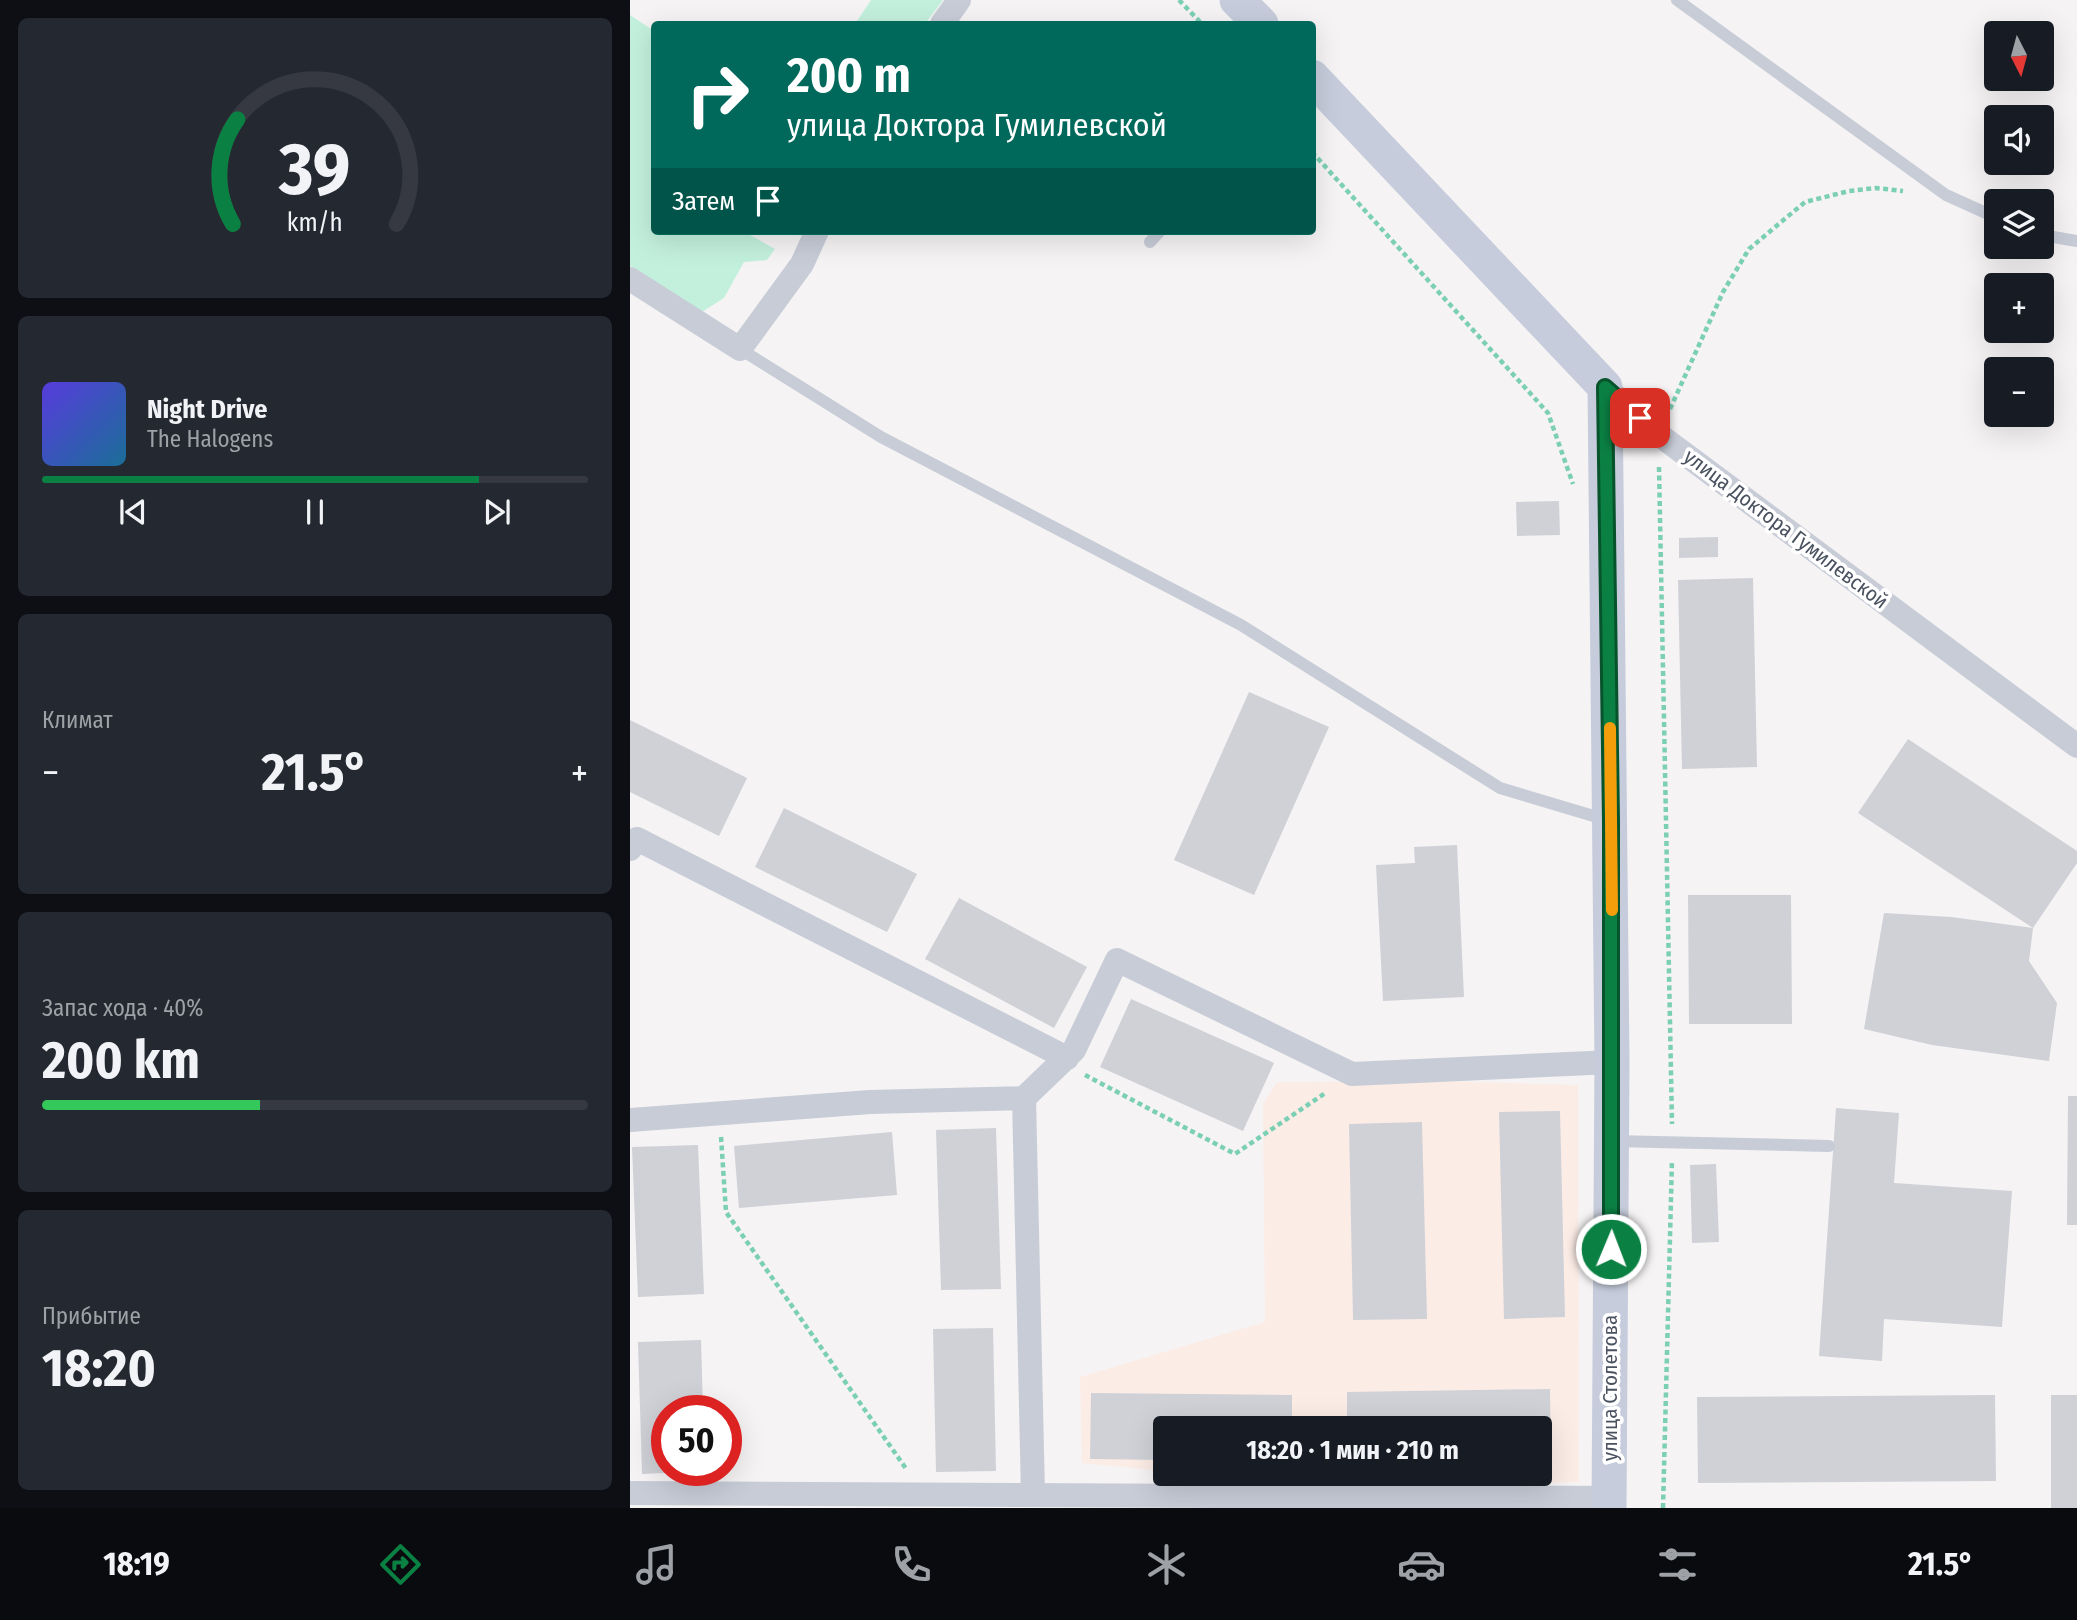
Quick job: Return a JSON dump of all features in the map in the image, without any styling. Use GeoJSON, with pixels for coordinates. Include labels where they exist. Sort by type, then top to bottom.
{"type":"FeatureCollection","features":[{"type":"Feature","properties":{"kind":"main road"},"geometry":{"type":"LineString","coordinates":[[1237,0],[1258,21]]}},
{"type":"Feature","properties":{"kind":"main road","name":"улица Доктора Гумилевской"},"geometry":{"type":"LineString","coordinates":[[1316,81],[1605,387]]}},
{"type":"Feature","properties":{"kind":"main road","name":"улица Столетова"},"geometry":{"type":"LineString","coordinates":[[1605,387],[1612,1062],[1609,1503]]}},
{"type":"Feature","properties":{"kind":"street"},"geometry":{"type":"LineString","coordinates":[[945,21],[959,0]]}},
{"type":"Feature","properties":{"kind":"street"},"geometry":{"type":"LineString","coordinates":[[630,279],[740,349],[802,264],[815,235]]}},
{"type":"Feature","properties":{"kind":"street","name":"улица Доктора Гумилевской"},"geometry":{"type":"LineString","coordinates":[[1605,387],[1658,434],[2077,746]]}},
{"type":"Feature","properties":{"kind":"street"},"geometry":{"type":"LineString","coordinates":[[630,849],[636,839],[1065,1060]]}},
{"type":"Feature","properties":{"kind":"street"},"geometry":{"type":"LineString","coordinates":[[630,1119],[870,1102],[1024,1098],[1074,1050],[1117,960],[1352,1074],[1612,1062]]}},
{"type":"Feature","properties":{"kind":"street"},"geometry":{"type":"LineString","coordinates":[[1024,1098],[1033,1495]]}},
{"type":"Feature","properties":{"kind":"street"},"geometry":{"type":"LineString","coordinates":[[630,1493],[1033,1495],[1609,1503]]}},
{"type":"Feature","properties":{"kind":"lane"},"geometry":{"type":"LineString","coordinates":[[1677,0],[1946,195],[1984,212]]}},
{"type":"Feature","properties":{"kind":"lane"},"geometry":{"type":"LineString","coordinates":[[1150,242],[1156,235]]}},
{"type":"Feature","properties":{"kind":"lane"},"geometry":{"type":"LineString","coordinates":[[2054,237],[2077,241]]}},
{"type":"Feature","properties":{"kind":"lane"},"geometry":{"type":"LineString","coordinates":[[740,349],[881,436],[1241,625],[1500,788],[1611,822]]}},
{"type":"Feature","properties":{"kind":"lane"},"geometry":{"type":"LineString","coordinates":[[1612,1141],[1829,1146]]}},
{"type":"Feature","properties":{"kind":"path"},"geometry":{"type":"LineString","coordinates":[[1179,0],[1199,21]]}},
{"type":"Feature","properties":{"kind":"path"},"geometry":{"type":"LineString","coordinates":[[1663,1508],[1672,1142],[1658,434],[1723,292],[1749,249],[1805,202],[1849,191],[1876,188],[1946,195]]}},
{"type":"Feature","properties":{"kind":"path"},"geometry":{"type":"LineString","coordinates":[[1065,1060],[1235,1154],[1352,1074]]}},
{"type":"Feature","properties":{"kind":"path"},"geometry":{"type":"LineString","coordinates":[[720,1113],[726,1212],[923,1494]]}},
{"type":"Feature","properties":{"kind":"shaded area"},"geometry":{"type":"Polygon","coordinates":[[[1435,1081],[1578,1085],[1579,1482],[1552,1483],[1552,1416],[1153,1416],[1153,1470],[1082,1463],[1080,1377],[1265,1322],[1263,1104],[1277,1082],[1435,1081]]]}},
{"type":"Feature","properties":{"kind":"green space"},"geometry":{"type":"Polygon","coordinates":[[[871,0],[943,0],[927,21],[857,21],[871,0]]]}},
{"type":"Feature","properties":{"kind":"green space"},"geometry":{"type":"Polygon","coordinates":[[[630,15],[651,29],[651,235],[750,235],[775,249],[767,260],[744,262],[724,298],[702,312],[630,266],[630,15]]]}},
{"type":"Feature","properties":{"kind":"building"},"geometry":{"type":"Polygon","coordinates":[[[1559,501],[1560,535],[1517,536],[1516,502],[1559,501]]]}},
{"type":"Feature","properties":{"kind":"building"},"geometry":{"type":"Polygon","coordinates":[[[1718,537],[1718,557],[1679,558],[1679,538],[1718,537]]]}},
{"type":"Feature","properties":{"kind":"building"},"geometry":{"type":"Polygon","coordinates":[[[1753,578],[1757,767],[1682,769],[1678,580],[1753,578]]]}},
{"type":"Feature","properties":{"kind":"building"},"geometry":{"type":"Polygon","coordinates":[[[1249,692],[1329,727],[1254,895],[1174,860],[1249,692]]]}},
{"type":"Feature","properties":{"kind":"building"},"geometry":{"type":"Polygon","coordinates":[[[630,720],[747,778],[719,836],[630,792],[630,720]]]}},
{"type":"Feature","properties":{"kind":"building"},"geometry":{"type":"Polygon","coordinates":[[[1908,739],[2077,851],[2077,863],[2033,928],[1858,813],[1908,739]]]}},
{"type":"Feature","properties":{"kind":"building"},"geometry":{"type":"Polygon","coordinates":[[[784,808],[917,874],[887,932],[755,867],[784,808]]]}},
{"type":"Feature","properties":{"kind":"building"},"geometry":{"type":"Polygon","coordinates":[[[1457,845],[1464,997],[1383,1001],[1376,865],[1415,863],[1414,847],[1457,845]]]}},
{"type":"Feature","properties":{"kind":"building"},"geometry":{"type":"Polygon","coordinates":[[[1688,895],[1791,895],[1792,1024],[1689,1024],[1688,895]]]}},
{"type":"Feature","properties":{"kind":"building"},"geometry":{"type":"Polygon","coordinates":[[[959,898],[1087,967],[1054,1028],[925,959],[959,898]]]}},
{"type":"Feature","properties":{"kind":"building"},"geometry":{"type":"Polygon","coordinates":[[[1884,913],[1951,917],[2033,928],[2029,961],[2057,1003],[2049,1061],[1932,1045],[1864,1029],[1884,913]]]}},
{"type":"Feature","properties":{"kind":"building"},"geometry":{"type":"Polygon","coordinates":[[[1131,999],[1274,1063],[1243,1131],[1100,1067],[1131,999]]]}},
{"type":"Feature","properties":{"kind":"building"},"geometry":{"type":"Polygon","coordinates":[[[2068,1096],[2077,1096],[2077,1225],[2067,1225],[2068,1096]]]}},
{"type":"Feature","properties":{"kind":"building"},"geometry":{"type":"Polygon","coordinates":[[[1836,1108],[1899,1113],[1894,1183],[2012,1191],[2002,1327],[1884,1319],[1882,1361],[1819,1356],[1836,1108]]]}},
{"type":"Feature","properties":{"kind":"building"},"geometry":{"type":"Polygon","coordinates":[[[1560,1111],[1565,1317],[1504,1319],[1499,1112],[1560,1111]]]}},
{"type":"Feature","properties":{"kind":"building"},"geometry":{"type":"Polygon","coordinates":[[[1422,1122],[1427,1319],[1353,1320],[1349,1124],[1422,1122]]]}},
{"type":"Feature","properties":{"kind":"building"},"geometry":{"type":"Polygon","coordinates":[[[996,1128],[1001,1289],[941,1290],[936,1130],[996,1128]]]}},
{"type":"Feature","properties":{"kind":"building"},"geometry":{"type":"Polygon","coordinates":[[[892,1132],[897,1195],[739,1208],[734,1146],[892,1132]]]}},
{"type":"Feature","properties":{"kind":"building"},"geometry":{"type":"Polygon","coordinates":[[[698,1145],[704,1294],[638,1297],[632,1147],[698,1145]]]}},
{"type":"Feature","properties":{"kind":"building"},"geometry":{"type":"Polygon","coordinates":[[[1716,1164],[1719,1242],[1692,1243],[1690,1165],[1716,1164]]]}},
{"type":"Feature","properties":{"kind":"building"},"geometry":{"type":"Polygon","coordinates":[[[993,1328],[996,1471],[936,1472],[933,1329],[993,1328]]]}},
{"type":"Feature","properties":{"kind":"building"},"geometry":{"type":"Polygon","coordinates":[[[701,1340],[703,1395],[651,1395],[651,1474],[642,1474],[638,1342],[701,1340]]]}},
{"type":"Feature","properties":{"kind":"building"},"geometry":{"type":"Polygon","coordinates":[[[1550,1389],[1550,1416],[1347,1416],[1347,1392],[1550,1389]]]}},
{"type":"Feature","properties":{"kind":"building"},"geometry":{"type":"Polygon","coordinates":[[[1091,1393],[1292,1395],[1292,1416],[1153,1416],[1153,1460],[1090,1459],[1091,1393]]]}},
{"type":"Feature","properties":{"kind":"building"},"geometry":{"type":"Polygon","coordinates":[[[1995,1395],[1996,1481],[1698,1483],[1697,1397],[1995,1395]]]}},
{"type":"Feature","properties":{"kind":"building"},"geometry":{"type":"Polygon","coordinates":[[[2051,1395],[2077,1395],[2077,1508],[2051,1508],[2051,1395]]]}},
{"type":"Feature","properties":{"kind":"slow traffic"},"geometry":{"type":"LineString","coordinates":[[1610,728],[1612,910]]}},
{"type":"Feature","properties":{"kind":"route"},"geometry":{"type":"LineString","coordinates":[[1611,1249],[1611,822],[1605,387],[1640,418]]}}]}
